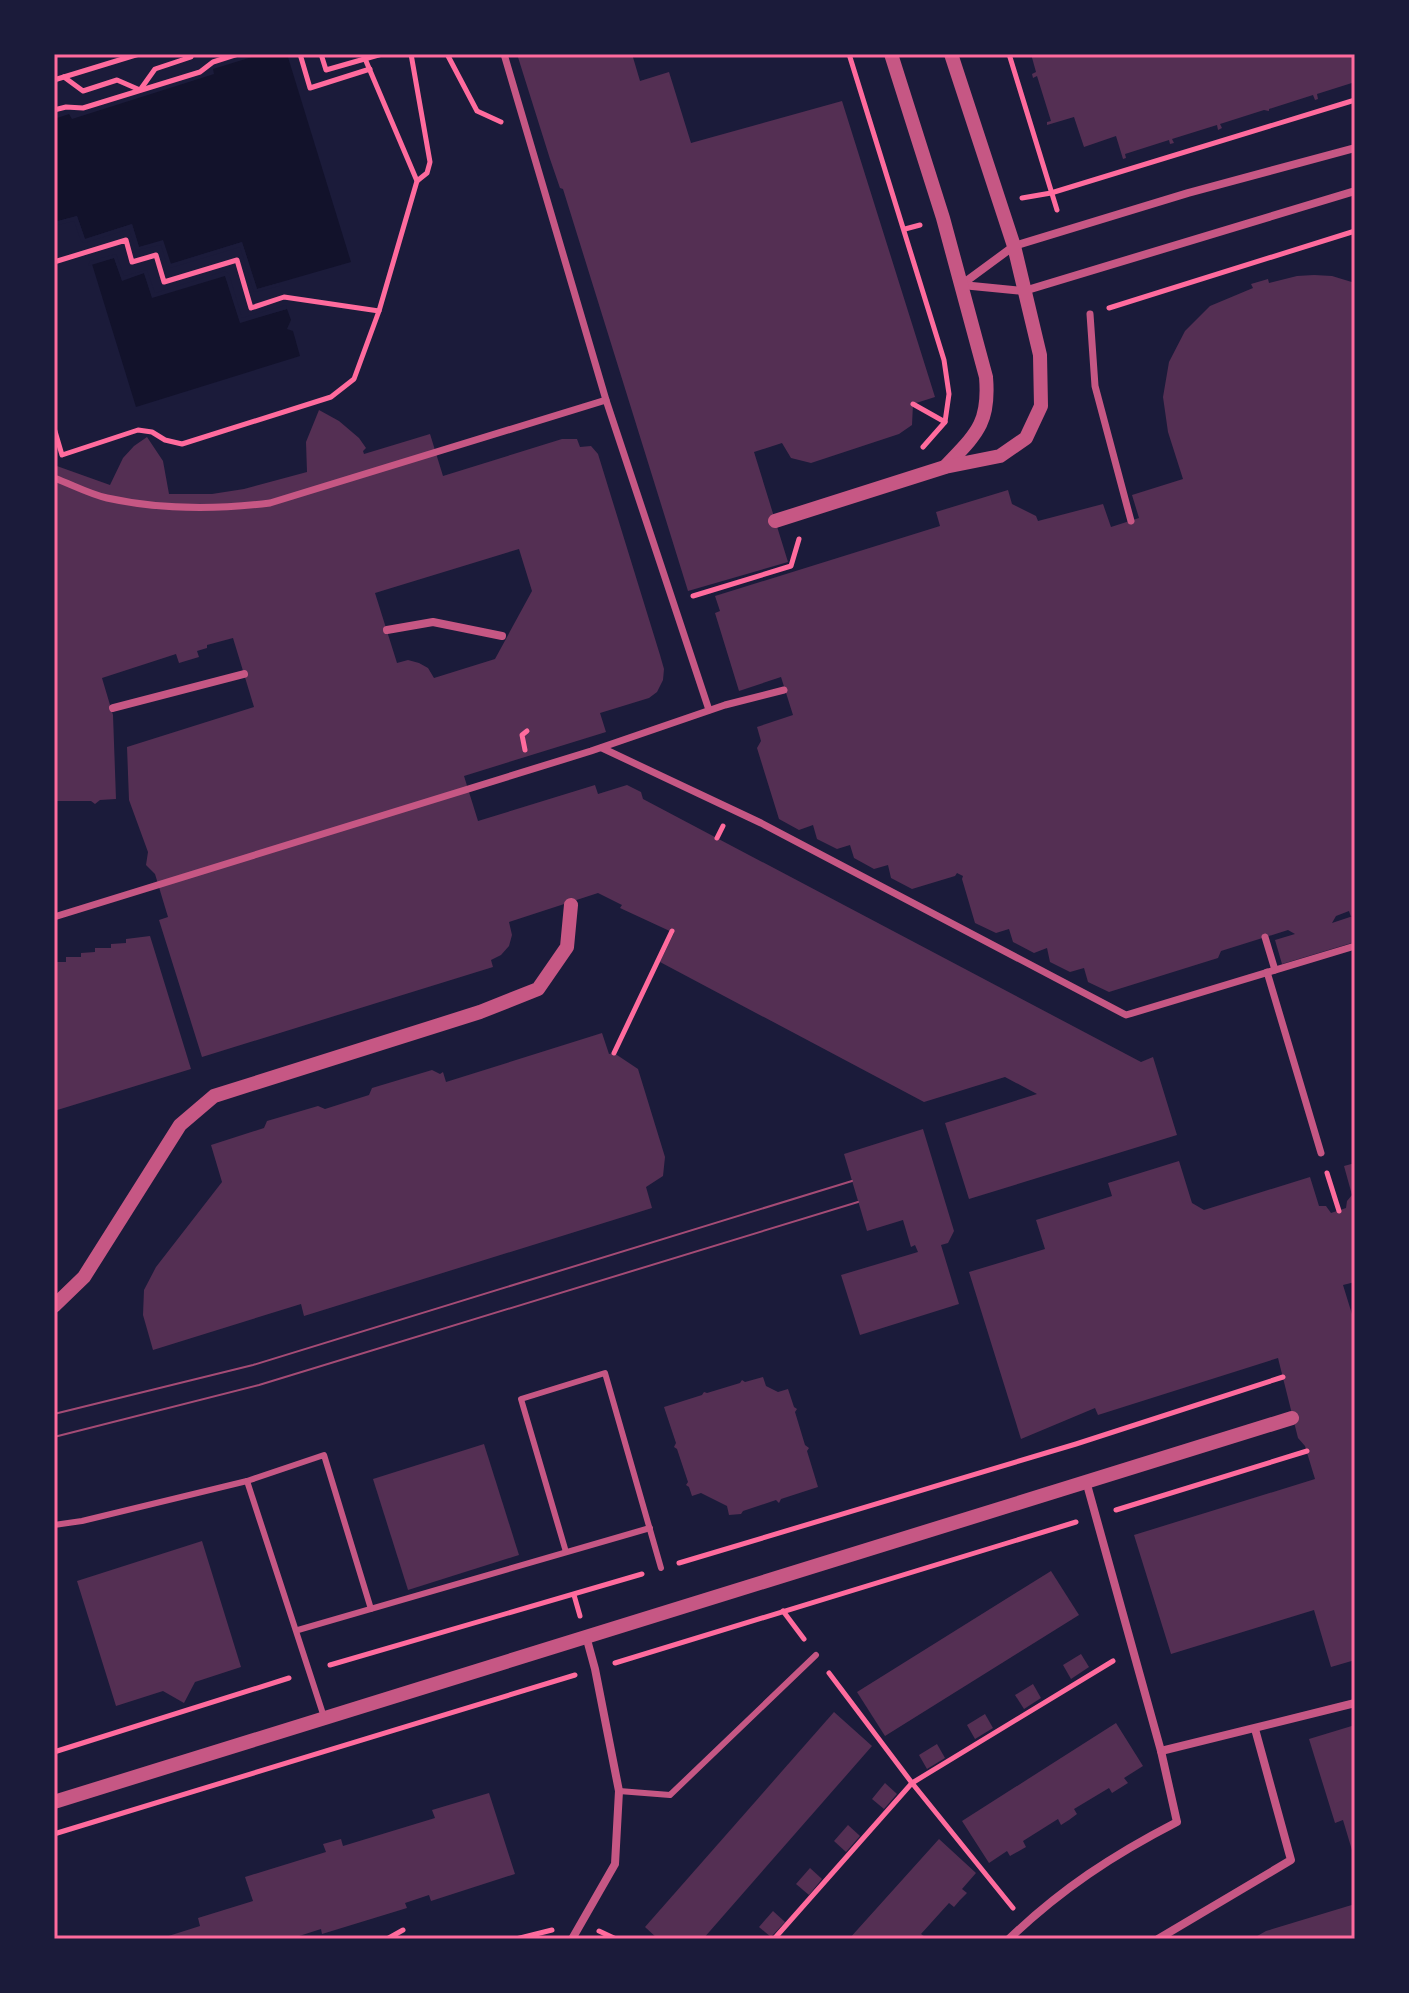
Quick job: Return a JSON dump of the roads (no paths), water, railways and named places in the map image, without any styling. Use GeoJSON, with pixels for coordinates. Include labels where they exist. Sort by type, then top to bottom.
{"type":"FeatureCollection","features":[{"type":"Feature","properties":{"kind":"street"},"geometry":{"type":"LineString","coordinates":[[504,54],[606,400],[709,710]]}},
{"type":"Feature","properties":{"kind":"street"},"geometry":{"type":"LineString","coordinates":[[891,54],[943,218],[986,377],[988,397],[982,425],[945,467]]}},
{"type":"Feature","properties":{"kind":"street"},"geometry":{"type":"LineString","coordinates":[[775,521],[945,467],[1000,456],[1026,438],[1041,406],[1040,355],[1014,246],[951,54]]}},
{"type":"Feature","properties":{"kind":"street"},"geometry":{"type":"LineString","coordinates":[[961,285],[1014,246],[1188,193],[1355,148]]}},
{"type":"Feature","properties":{"kind":"street"},"geometry":{"type":"LineString","coordinates":[[961,285],[1024,291],[1355,191]]}},
{"type":"Feature","properties":{"kind":"street"},"geometry":{"type":"LineString","coordinates":[[1090,314],[1095,386],[1131,521]]}},
{"type":"Feature","properties":{"kind":"street"},"geometry":{"type":"LineString","coordinates":[[54,478],[105,497],[173,508],[217,510],[270,503],[606,400]]}},
{"type":"Feature","properties":{"kind":"street"},"geometry":{"type":"LineString","coordinates":[[387,630],[433,622],[502,636]]}},
{"type":"Feature","properties":{"kind":"street"},"geometry":{"type":"LineString","coordinates":[[113,708],[244,674]]}},
{"type":"Feature","properties":{"kind":"street"},"geometry":{"type":"LineString","coordinates":[[54,917],[602,748],[709,710],[784,690]]}},
{"type":"Feature","properties":{"kind":"street"},"geometry":{"type":"LineString","coordinates":[[602,748],[761,823],[1126,1015],[1355,946]]}},
{"type":"Feature","properties":{"kind":"street"},"geometry":{"type":"LineString","coordinates":[[54,1306],[84,1277],[180,1125],[214,1096],[480,1012],[538,989],[567,947],[571,905]]}},
{"type":"Feature","properties":{"kind":"street"},"geometry":{"type":"LineString","coordinates":[[1265,937],[1271,971],[1321,1153]]}},
{"type":"Feature","properties":{"kind":"street"},"geometry":{"type":"LineString","coordinates":[[54,1802],[1292,1418]]}},
{"type":"Feature","properties":{"kind":"street"},"geometry":{"type":"LineString","coordinates":[[1009,1939],[1085,1875],[1177,1822],[1161,1751],[1086,1480]]}},
{"type":"Feature","properties":{"kind":"street"},"geometry":{"type":"LineString","coordinates":[[572,1939],[615,1864],[619,1791],[586,1636]]}},
{"type":"Feature","properties":{"kind":"street"},"geometry":{"type":"LineString","coordinates":[[1161,1751],[1355,1703]]}},
{"type":"Feature","properties":{"kind":"street"},"geometry":{"type":"LineString","coordinates":[[1158,1939],[1291,1860],[1255,1729]]}},
{"type":"Feature","properties":{"kind":"lane"},"geometry":{"type":"LineString","coordinates":[[566,1552],[521,1399],[605,1373],[661,1568]]}},
{"type":"Feature","properties":{"kind":"lane"},"geometry":{"type":"LineString","coordinates":[[54,1525],[247,1481],[324,1455],[371,1609]]}},
{"type":"Feature","properties":{"kind":"lane"},"geometry":{"type":"LineString","coordinates":[[247,1481],[325,1718]]}},
{"type":"Feature","properties":{"kind":"lane"},"geometry":{"type":"LineString","coordinates":[[298,1630],[650,1528]]}},
{"type":"Feature","properties":{"kind":"lane"},"geometry":{"type":"LineString","coordinates":[[619,1791],[670,1795],[816,1655]]}},
{"type":"Feature","properties":{"kind":"tram line"},"geometry":{"type":"LineString","coordinates":[[54,1414],[253,1365],[852,1181]]}},
{"type":"Feature","properties":{"kind":"tram line"},"geometry":{"type":"LineString","coordinates":[[54,1437],[259,1385],[858,1202]]}}]}
